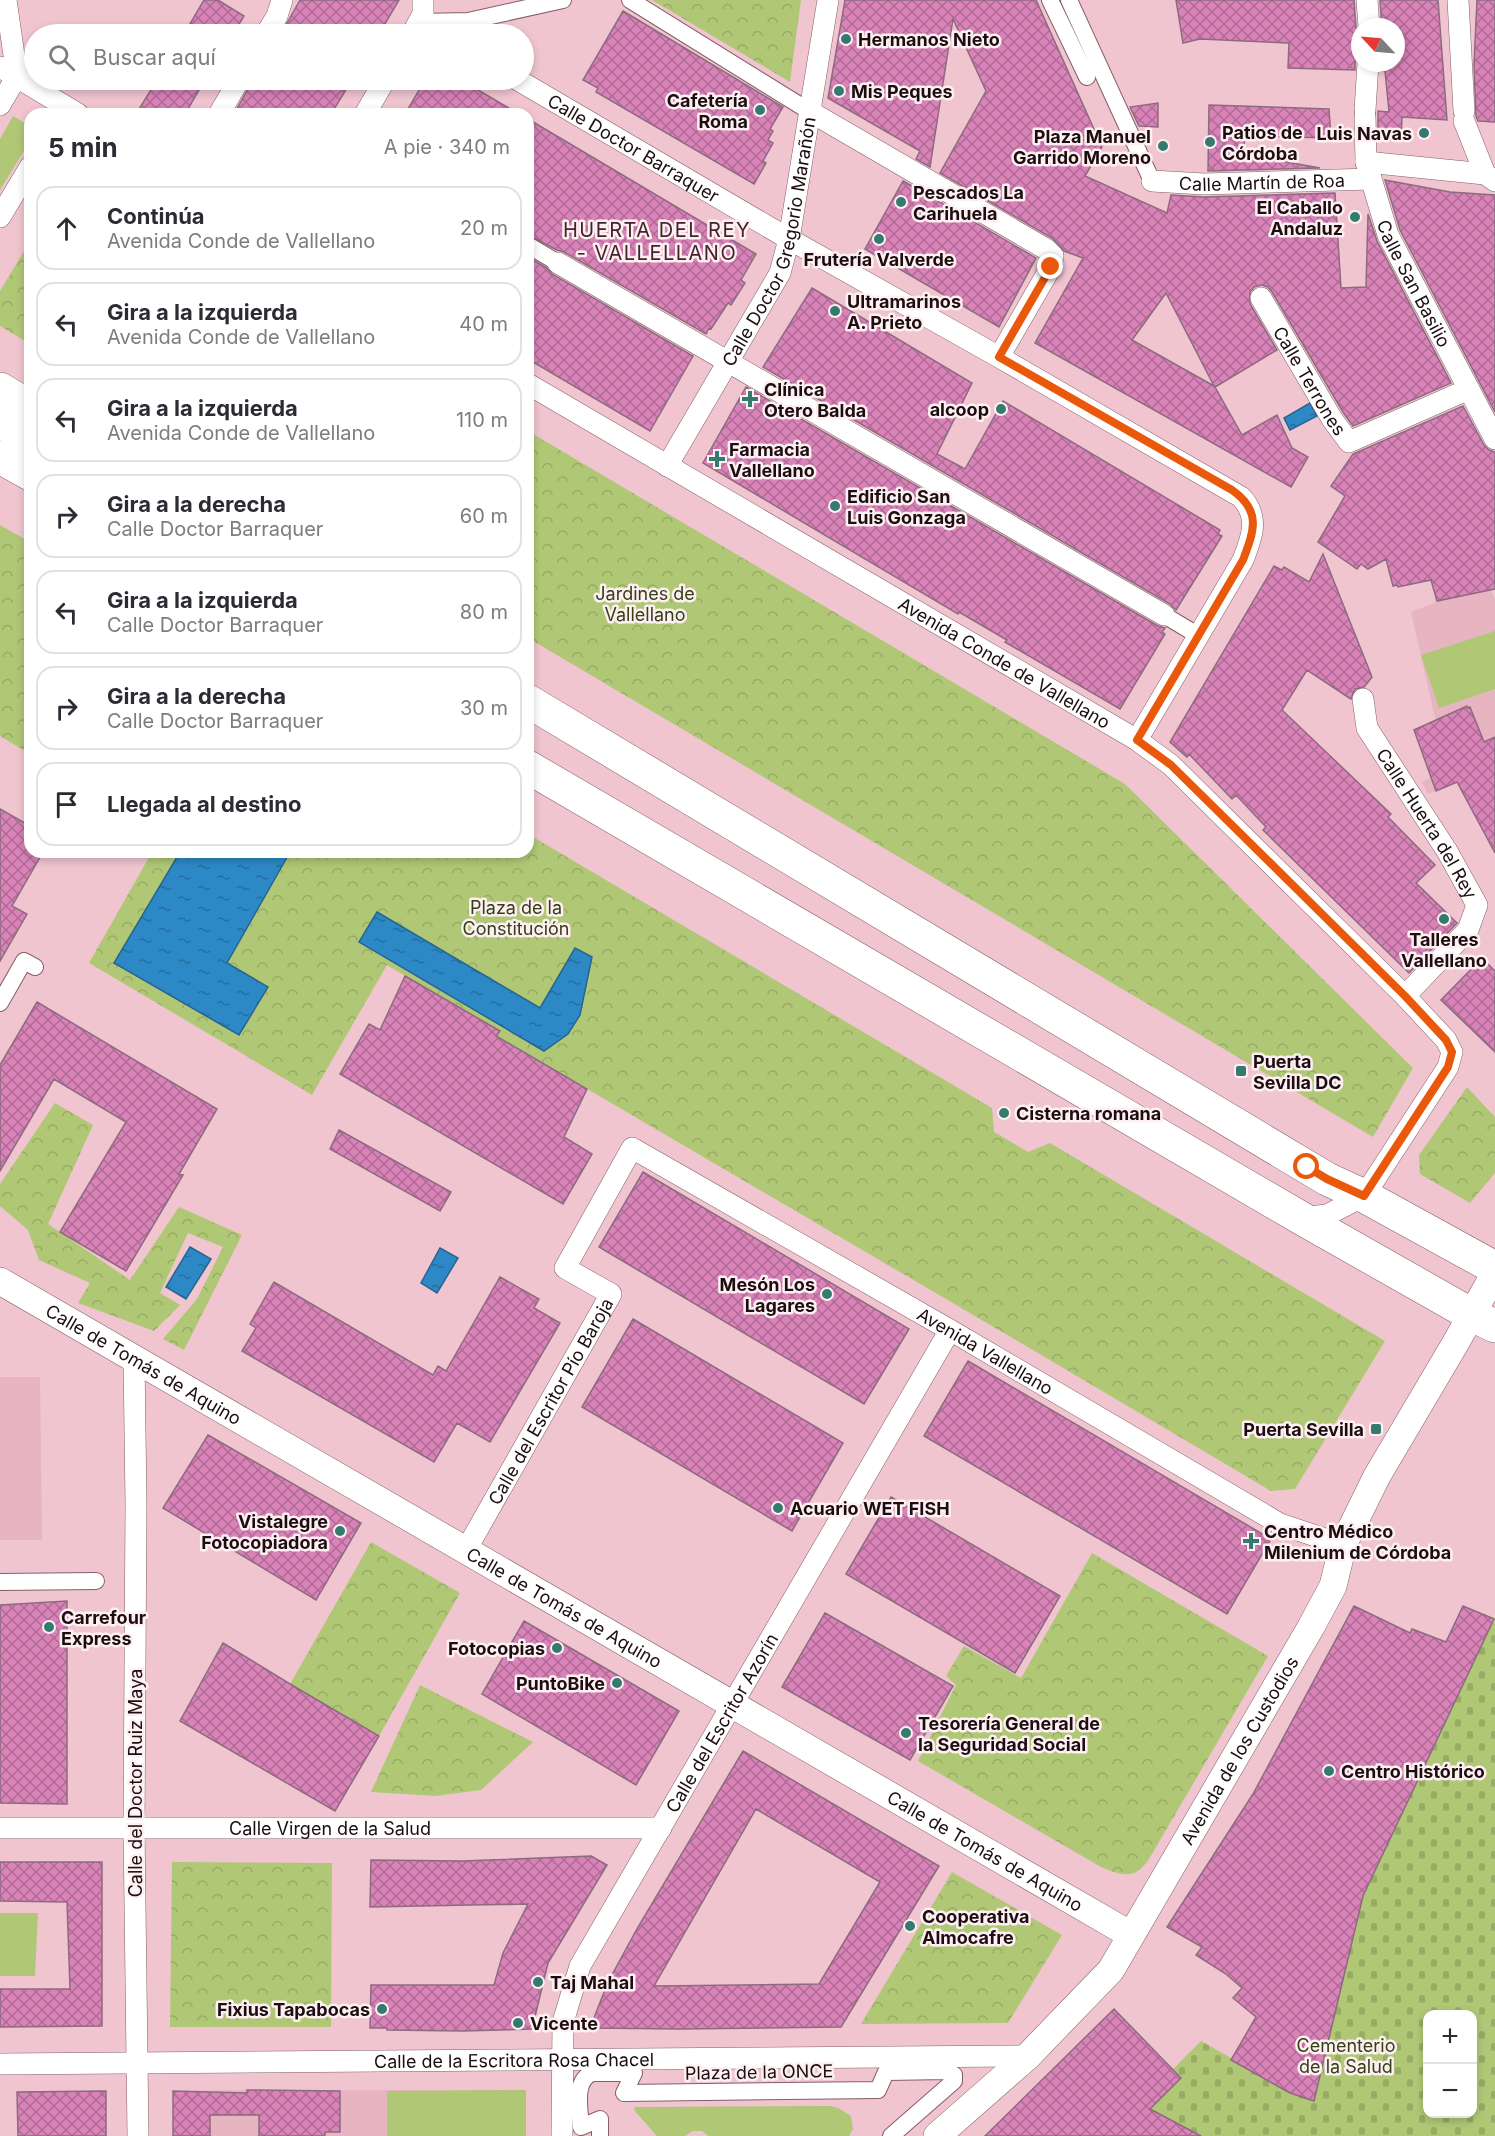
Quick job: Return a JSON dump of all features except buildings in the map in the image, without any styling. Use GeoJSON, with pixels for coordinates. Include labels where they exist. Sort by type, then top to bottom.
{"type":"FeatureCollection","features":[{"type":"Feature","properties":{"kind":"main road"},"geometry":{"type":"LineString","coordinates":[[0,389],[24,403]]}},
{"type":"Feature","properties":{"kind":"main road"},"geometry":{"type":"LineString","coordinates":[[0,421],[24,435]]}},
{"type":"Feature","properties":{"kind":"main road"},"geometry":{"type":"LineString","coordinates":[[0,457],[24,471]]}},
{"type":"Feature","properties":{"kind":"main road"},"geometry":{"type":"LineString","coordinates":[[534,706],[1327,1179],[1364,1196],[1495,1268]]}},
{"type":"Feature","properties":{"kind":"main road"},"geometry":{"type":"LineString","coordinates":[[534,771],[1301,1218],[1483,1320]]}},
{"type":"Feature","properties":{"kind":"street"},"geometry":{"type":"LineString","coordinates":[[0,105],[8,71],[6,0]]}},
{"type":"Feature","properties":{"kind":"street"},"geometry":{"type":"LineString","coordinates":[[272,24],[282,0]]}},
{"type":"Feature","properties":{"kind":"street"},"geometry":{"type":"LineString","coordinates":[[418,24],[423,14],[423,0]]}},
{"type":"Feature","properties":{"kind":"street"},"geometry":{"type":"LineString","coordinates":[[446,24],[563,0]]}},
{"type":"Feature","properties":{"kind":"street"},"geometry":{"type":"LineString","coordinates":[[630,0],[809,111],[1046,249],[1053,256],[1051,267],[999,357]]}},
{"type":"Feature","properties":{"kind":"street","name":"Calle Doctor Gregorio Marañón"},"geometry":{"type":"LineString","coordinates":[[668,466],[780,273],[789,239],[828,0]]}},
{"type":"Feature","properties":{"kind":"street"},"geometry":{"type":"LineString","coordinates":[[1050,0],[1087,77]]}},
{"type":"Feature","properties":{"kind":"street"},"geometry":{"type":"LineString","coordinates":[[1069,0],[1152,181]]}},
{"type":"Feature","properties":{"kind":"street"},"geometry":{"type":"LineString","coordinates":[[1367,0],[1369,18]]}},
{"type":"Feature","properties":{"kind":"street"},"geometry":{"type":"LineString","coordinates":[[1458,0],[1464,116],[1490,177]]}},
{"type":"Feature","properties":{"kind":"street"},"geometry":{"type":"LineString","coordinates":[[8,71],[24,82]]}},
{"type":"Feature","properties":{"kind":"street","name":"Calle San Basilio"},"geometry":{"type":"LineString","coordinates":[[1367,72],[1365,113],[1369,170],[1388,235],[1495,439]]}},
{"type":"Feature","properties":{"kind":"street","name":"Calle Doctor Barraquer"},"geometry":{"type":"LineString","coordinates":[[534,89],[789,239],[1232,490],[1248,504],[1254,523],[1243,560],[1137,740]]}},
{"type":"Feature","properties":{"kind":"street"},"geometry":{"type":"LineString","coordinates":[[36,90],[62,108]]}},
{"type":"Feature","properties":{"kind":"street"},"geometry":{"type":"LineString","coordinates":[[223,108],[233,90]]}},
{"type":"Feature","properties":{"kind":"street"},"geometry":{"type":"LineString","coordinates":[[369,108],[380,90]]}},
{"type":"Feature","properties":{"kind":"street","name":"Calle Martín de Roa"},"geometry":{"type":"LineString","coordinates":[[1152,181],[1204,184],[1369,170],[1490,177]]}},
{"type":"Feature","properties":{"kind":"street"},"geometry":{"type":"LineString","coordinates":[[0,217],[24,177]]}},
{"type":"Feature","properties":{"kind":"street"},"geometry":{"type":"LineString","coordinates":[[534,249],[1199,636]]}},
{"type":"Feature","properties":{"kind":"street","name":"Calle Terrones"},"geometry":{"type":"LineString","coordinates":[[1261,298],[1332,419],[1349,442],[1468,389]]}},
{"type":"Feature","properties":{"kind":"street","name":"Avenida Conde de Vallellano"},"geometry":{"type":"LineString","coordinates":[[534,388],[1137,740],[1171,765],[1405,996],[1446,1040],[1452,1052],[1448,1067],[1364,1196],[1327,1215],[1301,1218]]}},
{"type":"Feature","properties":{"kind":"street","name":"Calle Huerta del Rey"},"geometry":{"type":"LineString","coordinates":[[1363,699],[1367,728],[1447,851],[1477,905],[1468,930],[1405,996]]}},
{"type":"Feature","properties":{"kind":"street"},"geometry":{"type":"LineString","coordinates":[[0,1003],[24,961],[35,967]]}},
{"type":"Feature","properties":{"kind":"street","name":"Avenida Vallellano"},"geometry":{"type":"LineString","coordinates":[[632,1148],[950,1330],[1280,1524],[1343,1545]]}},
{"type":"Feature","properties":{"kind":"street","name":"Calle del Escritor Pío Baroja"},"geometry":{"type":"LineString","coordinates":[[466,1550],[611,1294],[565,1268],[632,1148]]}},
{"type":"Feature","properties":{"kind":"street"},"geometry":{"type":"LineString","coordinates":[[1483,1320],[1495,1273]]}},
{"type":"Feature","properties":{"kind":"street","name":"Calle de Tomás de Aquino"},"geometry":{"type":"LineString","coordinates":[[0,1281],[1131,1935]]}},
{"type":"Feature","properties":{"kind":"street","name":"Avenida de los Custodios"},"geometry":{"type":"LineString","coordinates":[[937,2136],[1028,2056],[1111,1970],[1311,1627],[1333,1586],[1343,1545],[1377,1476],[1483,1320]]}},
{"type":"Feature","properties":{"kind":"street","name":"Calle del Escritor Azorín"},"geometry":{"type":"LineString","coordinates":[[562,2136],[563,2022],[580,1966],[950,1330]]}},
{"type":"Feature","properties":{"kind":"street","name":"Calle del Doctor Ruiz Maya"},"geometry":{"type":"LineString","coordinates":[[134,1358],[136,1504],[134,1828],[138,2136]]}},
{"type":"Feature","properties":{"kind":"street"},"geometry":{"type":"LineString","coordinates":[[0,1582],[96,1581]]}},
{"type":"Feature","properties":{"kind":"street","name":"Calle Virgen de la Salud"},"geometry":{"type":"LineString","coordinates":[[0,1828],[661,1828]]}},
{"type":"Feature","properties":{"kind":"street","name":"Calle de la Escritora Rosa Chacel"},"geometry":{"type":"LineString","coordinates":[[0,2064],[1028,2056]]}},
{"type":"Feature","properties":{"kind":"street","name":"Plaza de la ONCE"},"geometry":{"type":"LineString","coordinates":[[600,2136],[600,2119],[581,2127],[580,2086],[587,2075],[592,2073],[634,2073],[624,2093],[878,2090],[886,2072],[948,2071],[954,2075],[954,2081],[891,2136]]}},
{"type":"Feature","properties":{"kind":"shaded area"},"geometry":{"type":"Polygon","coordinates":[[[1489,584],[1495,600],[1495,793],[1459,782],[1428,794],[1422,782],[1433,777],[1436,722],[1411,612],[1442,600],[1472,594],[1489,584]]]}},
{"type":"Feature","properties":{"kind":"shaded area"},"geometry":{"type":"Polygon","coordinates":[[[0,1377],[40,1377],[42,1540],[0,1540],[0,1377]]]}},
{"type":"Feature","properties":{"kind":"shaded area"},"geometry":{"type":"Polygon","coordinates":[[[526,2090],[526,2136],[173,2136],[173,2091],[526,2090]]]}},
{"type":"Feature","properties":{"kind":"green space"},"geometry":{"type":"Polygon","coordinates":[[[652,0],[801,0],[790,82],[652,0]]]}},
{"type":"Feature","properties":{"kind":"green space"},"geometry":{"type":"Polygon","coordinates":[[[13,116],[24,122],[24,151],[0,190],[0,139],[13,116]]]}},
{"type":"Feature","properties":{"kind":"green space"},"geometry":{"type":"Polygon","coordinates":[[[24,251],[24,340],[0,326],[0,291],[24,251]]]}},
{"type":"Feature","properties":{"kind":"green space","name":"Jardines de Vallellano"},"geometry":{"type":"Polygon","coordinates":[[[534,435],[1125,784],[1413,1068],[1373,1137],[534,642],[534,435]]]}},
{"type":"Feature","properties":{"kind":"green space"},"geometry":{"type":"Polygon","coordinates":[[[0,525],[24,539],[24,750],[0,736],[0,525]]]}},
{"type":"Feature","properties":{"kind":"green space"},"geometry":{"type":"Polygon","coordinates":[[[1495,631],[1495,689],[1439,708],[1421,655],[1495,631]]]}},
{"type":"Feature","properties":{"kind":"green space","name":"Plaza de la Constitución"},"geometry":{"type":"Polygon","coordinates":[[[534,838],[992,1108],[994,1132],[1028,1152],[1050,1143],[1385,1341],[1295,1489],[1271,1491],[497,1036],[499,1031],[387,965],[312,1095],[89,963],[149,858],[176,858],[114,963],[227,963],[287,858],[534,858],[534,838]],[[377,912],[359,943],[544,1051],[592,957],[575,948],[540,1008],[377,912]]]}},
{"type":"Feature","properties":{"kind":"green space"},"geometry":{"type":"Polygon","coordinates":[[[1467,1087],[1495,1117],[1495,1173],[1470,1203],[1420,1174],[1419,1155],[1467,1087]]]}},
{"type":"Feature","properties":{"kind":"green space"},"geometry":{"type":"Polygon","coordinates":[[[55,1103],[93,1125],[48,1224],[130,1280],[179,1207],[242,1235],[184,1350],[163,1339],[197,1299],[223,1247],[188,1233],[160,1293],[180,1305],[154,1331],[78,1303],[90,1283],[39,1260],[28,1230],[0,1206],[0,1184],[55,1103]]]}},
{"type":"Feature","properties":{"kind":"green space"},"geometry":{"type":"Polygon","coordinates":[[[371,1542],[460,1593],[379,1736],[290,1684],[371,1542]]]}},
{"type":"Feature","properties":{"kind":"green space"},"geometry":{"type":"Polygon","coordinates":[[[1092,1553],[1268,1656],[1149,1859],[1139,1870],[1128,1874],[1116,1873],[1101,1867],[918,1761],[956,1685],[946,1676],[964,1646],[1021,1678],[1092,1553]]]}},
{"type":"Feature","properties":{"kind":"green space","name":"Cementerio de la Salud"},"geometry":{"type":"Polygon","coordinates":[[[1483,1613],[1493,1618],[1495,1623],[1495,2136],[1106,2136],[1201,2041],[1233,2059],[1304,1986],[1483,1613]]]}},
{"type":"Feature","properties":{"kind":"green space"},"geometry":{"type":"Polygon","coordinates":[[[420,1685],[533,1742],[481,1790],[435,1796],[371,1792],[420,1685]]]}},
{"type":"Feature","properties":{"kind":"green space"},"geometry":{"type":"Polygon","coordinates":[[[172,1862],[332,1863],[331,2027],[170,2027],[172,1862]]]}},
{"type":"Feature","properties":{"kind":"green space"},"geometry":{"type":"Polygon","coordinates":[[[952,1872],[1062,1935],[1008,2023],[861,2024],[952,1872]]]}},
{"type":"Feature","properties":{"kind":"green space"},"geometry":{"type":"Polygon","coordinates":[[[0,1913],[38,1913],[35,1976],[0,1976],[0,1913]]]}},
{"type":"Feature","properties":{"kind":"green space"},"geometry":{"type":"Polygon","coordinates":[[[526,2090],[526,2136],[387,2136],[387,2091],[526,2090]]]}},
{"type":"Feature","properties":{"kind":"green space"},"geometry":{"type":"Polygon","coordinates":[[[831,2106],[851,2116],[853,2129],[849,2136],[708,2136],[702,2131],[693,2131],[685,2136],[657,2136],[634,2110],[635,2107],[831,2106]]]}},
{"type":"Feature","properties":{"kind":"water"},"geometry":{"type":"Polygon","coordinates":[[[1310,403],[1317,416],[1290,430],[1284,418],[1310,403]]]}},
{"type":"Feature","properties":{"kind":"water"},"geometry":{"type":"Polygon","coordinates":[[[176,858],[287,858],[227,963],[268,987],[239,1035],[114,963],[176,858]]]}},
{"type":"Feature","properties":{"kind":"water"},"geometry":{"type":"Polygon","coordinates":[[[377,912],[540,1008],[575,948],[592,957],[580,1015],[568,1034],[544,1051],[359,942],[377,912]]]}},
{"type":"Feature","properties":{"kind":"water"},"geometry":{"type":"Polygon","coordinates":[[[190,1247],[211,1259],[186,1299],[166,1287],[190,1247]]]}},
{"type":"Feature","properties":{"kind":"water"},"geometry":{"type":"Polygon","coordinates":[[[440,1248],[458,1258],[437,1293],[421,1283],[440,1248]]]}},
{"type":"Feature","properties":{"kind":"place","name":"Hermanos Nieto"},"geometry":{"type":"Point","coordinates":[846,39]}},
{"type":"Feature","properties":{"kind":"place","name":"Mis Peques"},"geometry":{"type":"Point","coordinates":[839,91]}},
{"type":"Feature","properties":{"kind":"place","name":"Cafetería Roma"},"geometry":{"type":"Point","coordinates":[760,110]}},
{"type":"Feature","properties":{"kind":"place","name":"Luis Navas"},"geometry":{"type":"Point","coordinates":[1424,133]}},
{"type":"Feature","properties":{"kind":"place","name":"Patios de Córdoba"},"geometry":{"type":"Point","coordinates":[1210,142]}},
{"type":"Feature","properties":{"kind":"place","name":"Plaza Manuel Garrido Moreno"},"geometry":{"type":"Point","coordinates":[1163,146]}},
{"type":"Feature","properties":{"kind":"place","name":"Pescados La Carihuela"},"geometry":{"type":"Point","coordinates":[901,202]}},
{"type":"Feature","properties":{"kind":"place","name":"El Caballo Andaluz"},"geometry":{"type":"Point","coordinates":[1355,217]}},
{"type":"Feature","properties":{"kind":"place","name":"Frutería Valverde"},"geometry":{"type":"Point","coordinates":[879,239]}},
{"type":"Feature","properties":{"kind":"place","name":"Ultramarinos A. Prieto"},"geometry":{"type":"Point","coordinates":[835,311]}},
{"type":"Feature","properties":{"kind":"place","name":"Clínica Otero Balda"},"geometry":{"type":"Point","coordinates":[750,399]}},
{"type":"Feature","properties":{"kind":"place","name":"alcoop"},"geometry":{"type":"Point","coordinates":[1001,409]}},
{"type":"Feature","properties":{"kind":"place","name":"Farmacia Vallellano"},"geometry":{"type":"Point","coordinates":[717,459]}},
{"type":"Feature","properties":{"kind":"place","name":"Edificio San Luis Gonzaga"},"geometry":{"type":"Point","coordinates":[835,506]}},
{"type":"Feature","properties":{"kind":"place","name":"Talleres Vallellano"},"geometry":{"type":"Point","coordinates":[1444,919]}},
{"type":"Feature","properties":{"kind":"place","name":"Puerta Sevilla DC"},"geometry":{"type":"Point","coordinates":[1241,1071]}},
{"type":"Feature","properties":{"kind":"place","name":"Cisterna romana"},"geometry":{"type":"Point","coordinates":[1004,1113]}},
{"type":"Feature","properties":{"kind":"place","name":"Mesón Los Lagares"},"geometry":{"type":"Point","coordinates":[827,1294]}},
{"type":"Feature","properties":{"kind":"place","name":"Puerta Sevilla"},"geometry":{"type":"Point","coordinates":[1376,1429]}},
{"type":"Feature","properties":{"kind":"place","name":"Acuario WET FISH"},"geometry":{"type":"Point","coordinates":[778,1508]}},
{"type":"Feature","properties":{"kind":"place","name":"Vistalegre Fotocopiadora"},"geometry":{"type":"Point","coordinates":[340,1531]}},
{"type":"Feature","properties":{"kind":"place","name":"Centro Médico Milenium de Córdoba"},"geometry":{"type":"Point","coordinates":[1251,1541]}},
{"type":"Feature","properties":{"kind":"place","name":"Carrefour Express"},"geometry":{"type":"Point","coordinates":[49,1627]}},
{"type":"Feature","properties":{"kind":"place","name":"Fotocopias"},"geometry":{"type":"Point","coordinates":[557,1648]}},
{"type":"Feature","properties":{"kind":"place","name":"PuntoBike"},"geometry":{"type":"Point","coordinates":[617,1683]}},
{"type":"Feature","properties":{"kind":"place","name":"Tesorería General de la Seguridad Social"},"geometry":{"type":"Point","coordinates":[906,1733]}},
{"type":"Feature","properties":{"kind":"place","name":"Centro Histórico"},"geometry":{"type":"Point","coordinates":[1329,1771]}},
{"type":"Feature","properties":{"kind":"place","name":"Cooperativa Almocafre"},"geometry":{"type":"Point","coordinates":[910,1926]}},
{"type":"Feature","properties":{"kind":"place","name":"Taj Mahal"},"geometry":{"type":"Point","coordinates":[538,1982]}},
{"type":"Feature","properties":{"kind":"place","name":"Fixius Tapabocas"},"geometry":{"type":"Point","coordinates":[382,2009]}},
{"type":"Feature","properties":{"kind":"place","name":"Vicente"},"geometry":{"type":"Point","coordinates":[518,2023]}},
{"type":"Feature","properties":{"kind":"district","name":"HUERTA DEL REY - VALLELLANO"},"geometry":{"type":"Point","coordinates":[657,242]}},
{"type":"Feature","properties":{"kind":"route"},"geometry":{"type":"LineString","coordinates":[[1051,267],[999,357],[1232,490],[1248,504],[1254,523],[1252,537],[1243,560],[1137,740],[1171,765],[1405,996],[1446,1040],[1452,1052],[1448,1067],[1364,1196],[1307,1167]]}}]}
